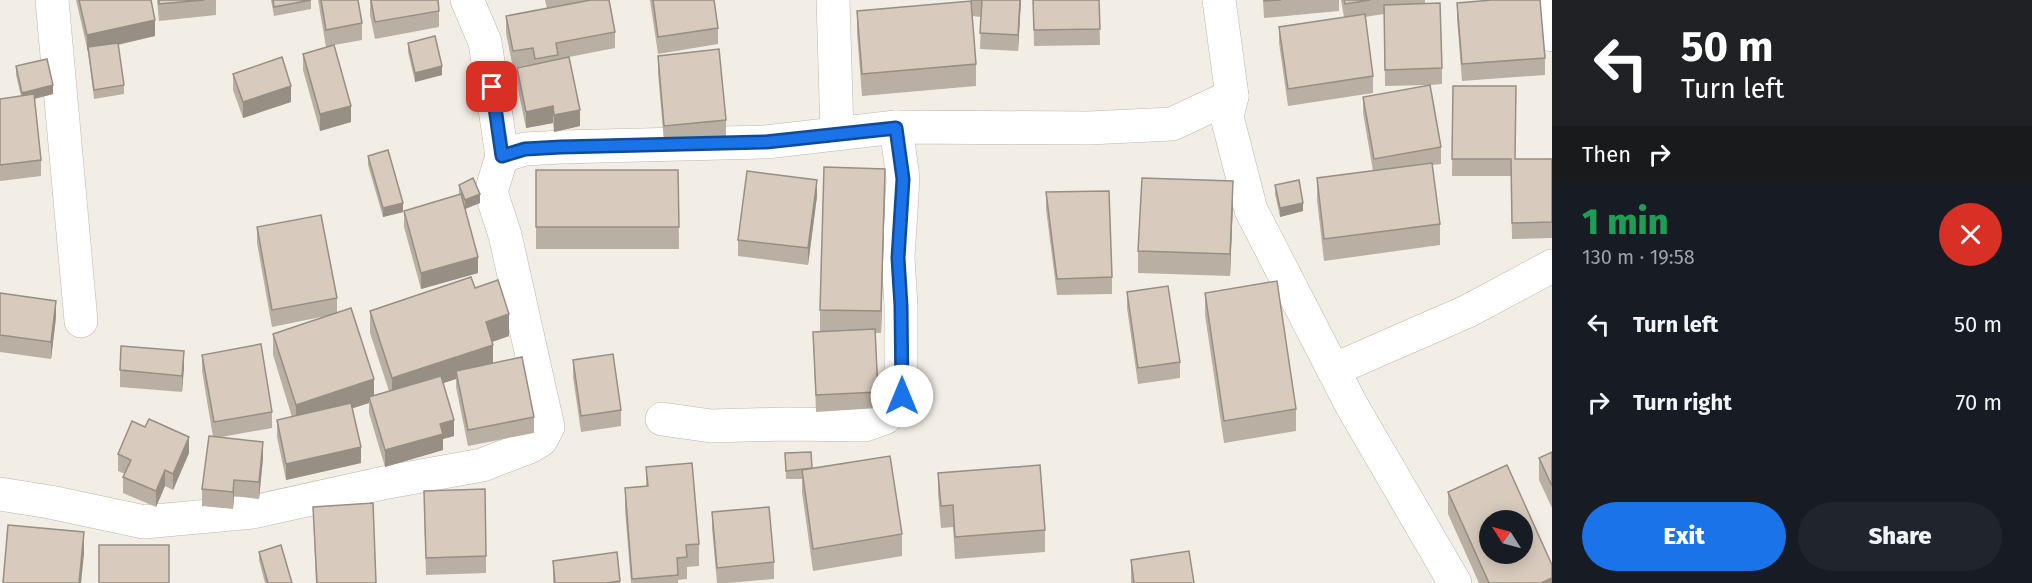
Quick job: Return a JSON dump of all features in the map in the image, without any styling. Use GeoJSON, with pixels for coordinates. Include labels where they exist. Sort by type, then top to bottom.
{"type":"FeatureCollection","features":[{"type":"Feature","properties":{"kind":"street"},"geometry":{"type":"LineString","coordinates":[[52,0],[81,321]]}},
{"type":"Feature","properties":{"kind":"street"},"geometry":{"type":"LineString","coordinates":[[0,494],[144,522],[253,512],[388,482],[482,465],[541,440],[548,428],[505,235],[491,192],[502,156],[485,42],[467,0]]}},
{"type":"Feature","properties":{"kind":"street"},"geometry":{"type":"LineString","coordinates":[[832,0],[837,133]]}},
{"type":"Feature","properties":{"kind":"street"},"geometry":{"type":"LineString","coordinates":[[1219,0],[1232,96],[1227,117],[1251,210],[1352,406],[1455,583]]}},
{"type":"Feature","properties":{"kind":"street"},"geometry":{"type":"LineString","coordinates":[[1548,0],[1552,35]]}},
{"type":"Feature","properties":{"kind":"street"},"geometry":{"type":"LineString","coordinates":[[502,156],[525,149],[766,142],[896,128],[1089,128],[1172,124],[1232,96]]}},
{"type":"Feature","properties":{"kind":"street"},"geometry":{"type":"LineString","coordinates":[[662,419],[711,426],[865,425],[885,418],[902,396],[898,258],[903,179],[896,128]]}},
{"type":"Feature","properties":{"kind":"street"},"geometry":{"type":"LineString","coordinates":[[1334,370],[1468,310],[1552,266]]}},
{"type":"Feature","properties":{"kind":"building"},"geometry":{"type":"Polygon","coordinates":[[[79,0],[151,0],[155,20],[87,35],[79,0]]]}},
{"type":"Feature","properties":{"kind":"building"},"geometry":{"type":"Polygon","coordinates":[[[159,0],[204,0],[159,4],[159,0]]]}},
{"type":"Feature","properties":{"kind":"building"},"geometry":{"type":"Polygon","coordinates":[[[273,0],[311,0],[274,7],[273,0]]]}},
{"type":"Feature","properties":{"kind":"building"},"geometry":{"type":"Polygon","coordinates":[[[321,0],[358,0],[362,23],[326,30],[321,0]]]}},
{"type":"Feature","properties":{"kind":"building"},"geometry":{"type":"Polygon","coordinates":[[[371,0],[438,0],[439,11],[375,22],[371,0]]]}},
{"type":"Feature","properties":{"kind":"building"},"geometry":{"type":"Polygon","coordinates":[[[591,0],[609,0],[615,32],[556,43],[558,55],[535,59],[533,48],[513,51],[506,16],[591,0]]]}},
{"type":"Feature","properties":{"kind":"building"},"geometry":{"type":"Polygon","coordinates":[[[653,0],[714,0],[718,28],[658,37],[653,0]]]}},
{"type":"Feature","properties":{"kind":"building"},"geometry":{"type":"Polygon","coordinates":[[[982,0],[1020,0],[1018,35],[980,33],[982,0]]]}},
{"type":"Feature","properties":{"kind":"building"},"geometry":{"type":"Polygon","coordinates":[[[1033,0],[1099,0],[1100,29],[1034,30],[1033,0]]]}},
{"type":"Feature","properties":{"kind":"building"},"geometry":{"type":"Polygon","coordinates":[[[1344,0],[1370,0],[1345,4],[1344,0]]]}},
{"type":"Feature","properties":{"kind":"building"},"geometry":{"type":"Polygon","coordinates":[[[1540,0],[1545,58],[1462,64],[1457,3],[1540,0]]]}},
{"type":"Feature","properties":{"kind":"building"},"geometry":{"type":"Polygon","coordinates":[[[971,1],[976,64],[862,74],[857,11],[971,1]]]}},
{"type":"Feature","properties":{"kind":"building"},"geometry":{"type":"Polygon","coordinates":[[[1440,3],[1442,68],[1385,70],[1384,5],[1440,3]]]}},
{"type":"Feature","properties":{"kind":"building"},"geometry":{"type":"Polygon","coordinates":[[[1365,14],[1373,76],[1288,89],[1279,27],[1365,14]]]}},
{"type":"Feature","properties":{"kind":"building"},"geometry":{"type":"Polygon","coordinates":[[[435,36],[442,66],[415,73],[408,43],[435,36]]]}},
{"type":"Feature","properties":{"kind":"building"},"geometry":{"type":"Polygon","coordinates":[[[118,43],[124,85],[94,90],[88,47],[118,43]]]}},
{"type":"Feature","properties":{"kind":"building"},"geometry":{"type":"Polygon","coordinates":[[[334,45],[351,106],[320,114],[303,54],[334,45]]]}},
{"type":"Feature","properties":{"kind":"building"},"geometry":{"type":"Polygon","coordinates":[[[719,49],[726,120],[664,126],[658,56],[719,49]]]}},
{"type":"Feature","properties":{"kind":"building"},"geometry":{"type":"Polygon","coordinates":[[[282,57],[291,86],[243,102],[233,74],[282,57]]]}},
{"type":"Feature","properties":{"kind":"building"},"geometry":{"type":"Polygon","coordinates":[[[569,57],[580,110],[554,115],[553,106],[526,112],[517,68],[569,57]]]}},
{"type":"Feature","properties":{"kind":"building"},"geometry":{"type":"Polygon","coordinates":[[[47,59],[53,85],[22,93],[16,66],[47,59]]]}},
{"type":"Feature","properties":{"kind":"building"},"geometry":{"type":"Polygon","coordinates":[[[1430,85],[1441,147],[1374,159],[1363,97],[1430,85]]]}},
{"type":"Feature","properties":{"kind":"building"},"geometry":{"type":"Polygon","coordinates":[[[1453,86],[1516,86],[1515,159],[1552,159],[1552,222],[1512,223],[1511,159],[1452,159],[1453,86]]]}},
{"type":"Feature","properties":{"kind":"building"},"geometry":{"type":"Polygon","coordinates":[[[34,94],[41,160],[0,165],[0,99],[34,94]]]}},
{"type":"Feature","properties":{"kind":"building"},"geometry":{"type":"Polygon","coordinates":[[[388,150],[403,203],[383,208],[368,156],[388,150]]]}},
{"type":"Feature","properties":{"kind":"building"},"geometry":{"type":"Polygon","coordinates":[[[1432,163],[1440,224],[1324,239],[1317,178],[1432,163]]]}},
{"type":"Feature","properties":{"kind":"building"},"geometry":{"type":"Polygon","coordinates":[[[824,167],[885,169],[881,311],[820,310],[824,167]]]}},
{"type":"Feature","properties":{"kind":"building"},"geometry":{"type":"Polygon","coordinates":[[[536,170],[678,170],[679,227],[536,227],[536,170]]]}},
{"type":"Feature","properties":{"kind":"building"},"geometry":{"type":"Polygon","coordinates":[[[747,171],[817,180],[808,248],[738,240],[747,171]]]}},
{"type":"Feature","properties":{"kind":"building"},"geometry":{"type":"Polygon","coordinates":[[[473,178],[480,194],[465,200],[459,185],[473,178]]]}},
{"type":"Feature","properties":{"kind":"building"},"geometry":{"type":"Polygon","coordinates":[[[1142,178],[1233,181],[1230,254],[1138,251],[1142,178]]]}},
{"type":"Feature","properties":{"kind":"building"},"geometry":{"type":"Polygon","coordinates":[[[1299,180],[1303,203],[1280,208],[1275,185],[1299,180]]]}},
{"type":"Feature","properties":{"kind":"building"},"geometry":{"type":"Polygon","coordinates":[[[1109,191],[1112,277],[1057,279],[1046,192],[1109,191]]]}},
{"type":"Feature","properties":{"kind":"building"},"geometry":{"type":"Polygon","coordinates":[[[461,194],[478,257],[421,273],[404,211],[461,194]]]}},
{"type":"Feature","properties":{"kind":"building"},"geometry":{"type":"Polygon","coordinates":[[[321,215],[337,298],[272,310],[257,227],[321,215]]]}},
{"type":"Feature","properties":{"kind":"building"},"geometry":{"type":"Polygon","coordinates":[[[471,277],[475,288],[498,280],[509,314],[486,322],[493,345],[392,378],[370,311],[471,277]]]}},
{"type":"Feature","properties":{"kind":"building"},"geometry":{"type":"Polygon","coordinates":[[[1277,281],[1296,409],[1224,421],[1205,293],[1277,281]]]}},
{"type":"Feature","properties":{"kind":"building"},"geometry":{"type":"Polygon","coordinates":[[[1168,286],[1180,362],[1138,368],[1127,292],[1168,286]]]}},
{"type":"Feature","properties":{"kind":"building"},"geometry":{"type":"Polygon","coordinates":[[[0,293],[56,301],[51,342],[0,335],[0,293]]]}},
{"type":"Feature","properties":{"kind":"building"},"geometry":{"type":"Polygon","coordinates":[[[351,308],[374,379],[296,405],[273,334],[351,308]]]}},
{"type":"Feature","properties":{"kind":"building"},"geometry":{"type":"Polygon","coordinates":[[[875,329],[878,392],[816,395],[813,332],[875,329]]]}},
{"type":"Feature","properties":{"kind":"building"},"geometry":{"type":"Polygon","coordinates":[[[261,344],[272,412],[214,422],[202,355],[261,344]]]}},
{"type":"Feature","properties":{"kind":"building"},"geometry":{"type":"Polygon","coordinates":[[[121,346],[184,351],[182,376],[120,370],[121,346]]]}},
{"type":"Feature","properties":{"kind":"building"},"geometry":{"type":"Polygon","coordinates":[[[613,354],[621,410],[581,416],[573,360],[613,354]]]}},
{"type":"Feature","properties":{"kind":"building"},"geometry":{"type":"Polygon","coordinates":[[[522,357],[534,417],[468,430],[456,371],[522,357]]]}},
{"type":"Feature","properties":{"kind":"building"},"geometry":{"type":"Polygon","coordinates":[[[441,376],[454,420],[440,424],[443,434],[385,450],[369,397],[441,376]]]}},
{"type":"Feature","properties":{"kind":"building"},"geometry":{"type":"Polygon","coordinates":[[[351,403],[361,447],[286,464],[277,420],[351,403]]]}},
{"type":"Feature","properties":{"kind":"building"},"geometry":{"type":"Polygon","coordinates":[[[149,419],[189,437],[173,474],[165,470],[156,491],[123,477],[131,460],[118,454],[132,421],[145,427],[149,419]]]}},
{"type":"Feature","properties":{"kind":"building"},"geometry":{"type":"Polygon","coordinates":[[[209,436],[263,442],[259,482],[234,480],[233,492],[202,489],[209,436]]]}},
{"type":"Feature","properties":{"kind":"building"},"geometry":{"type":"Polygon","coordinates":[[[811,452],[812,468],[786,471],[785,453],[811,452]]]}},
{"type":"Feature","properties":{"kind":"building"},"geometry":{"type":"Polygon","coordinates":[[[1552,452],[1552,486],[1539,458],[1552,452]]]}},
{"type":"Feature","properties":{"kind":"building"},"geometry":{"type":"Polygon","coordinates":[[[890,456],[902,534],[813,549],[802,470],[890,456]]]}},
{"type":"Feature","properties":{"kind":"building"},"geometry":{"type":"Polygon","coordinates":[[[692,463],[699,544],[686,545],[687,557],[677,558],[678,575],[632,579],[625,488],[648,486],[646,467],[692,463]]]}},
{"type":"Feature","properties":{"kind":"building"},"geometry":{"type":"Polygon","coordinates":[[[1040,465],[1045,530],[955,537],[953,505],[941,506],[938,473],[1040,465]]]}},
{"type":"Feature","properties":{"kind":"building"},"geometry":{"type":"Polygon","coordinates":[[[1507,465],[1527,510],[1479,510],[1479,561],[1448,492],[1507,465]]]}},
{"type":"Feature","properties":{"kind":"building"},"geometry":{"type":"Polygon","coordinates":[[[485,489],[486,556],[426,558],[424,491],[485,489]]]}},
{"type":"Feature","properties":{"kind":"building"},"geometry":{"type":"Polygon","coordinates":[[[373,503],[376,583],[317,583],[313,507],[373,503]]]}},
{"type":"Feature","properties":{"kind":"building"},"geometry":{"type":"Polygon","coordinates":[[[769,507],[774,562],[717,568],[712,512],[769,507]]]}},
{"type":"Feature","properties":{"kind":"building"},"geometry":{"type":"Polygon","coordinates":[[[1533,523],[1552,565],[1552,578],[1541,583],[1489,583],[1480,564],[1533,564],[1533,523]]]}},
{"type":"Feature","properties":{"kind":"building"},"geometry":{"type":"Polygon","coordinates":[[[8,525],[84,532],[79,583],[3,583],[8,525]]]}},
{"type":"Feature","properties":{"kind":"building"},"geometry":{"type":"Polygon","coordinates":[[[99,545],[169,545],[169,583],[99,583],[99,545]]]}},
{"type":"Feature","properties":{"kind":"building"},"geometry":{"type":"Polygon","coordinates":[[[281,545],[292,583],[268,583],[259,552],[281,545]]]}},
{"type":"Feature","properties":{"kind":"building"},"geometry":{"type":"Polygon","coordinates":[[[1189,551],[1194,583],[1134,583],[1131,560],[1189,551]]]}},
{"type":"Feature","properties":{"kind":"building"},"geometry":{"type":"Polygon","coordinates":[[[617,552],[620,581],[555,583],[553,561],[617,552]]]}},
{"type":"Feature","properties":{"kind":"route"},"geometry":{"type":"LineString","coordinates":[[492,87],[502,156],[525,149],[766,142],[896,128],[903,179],[898,258],[902,396]]}}]}
